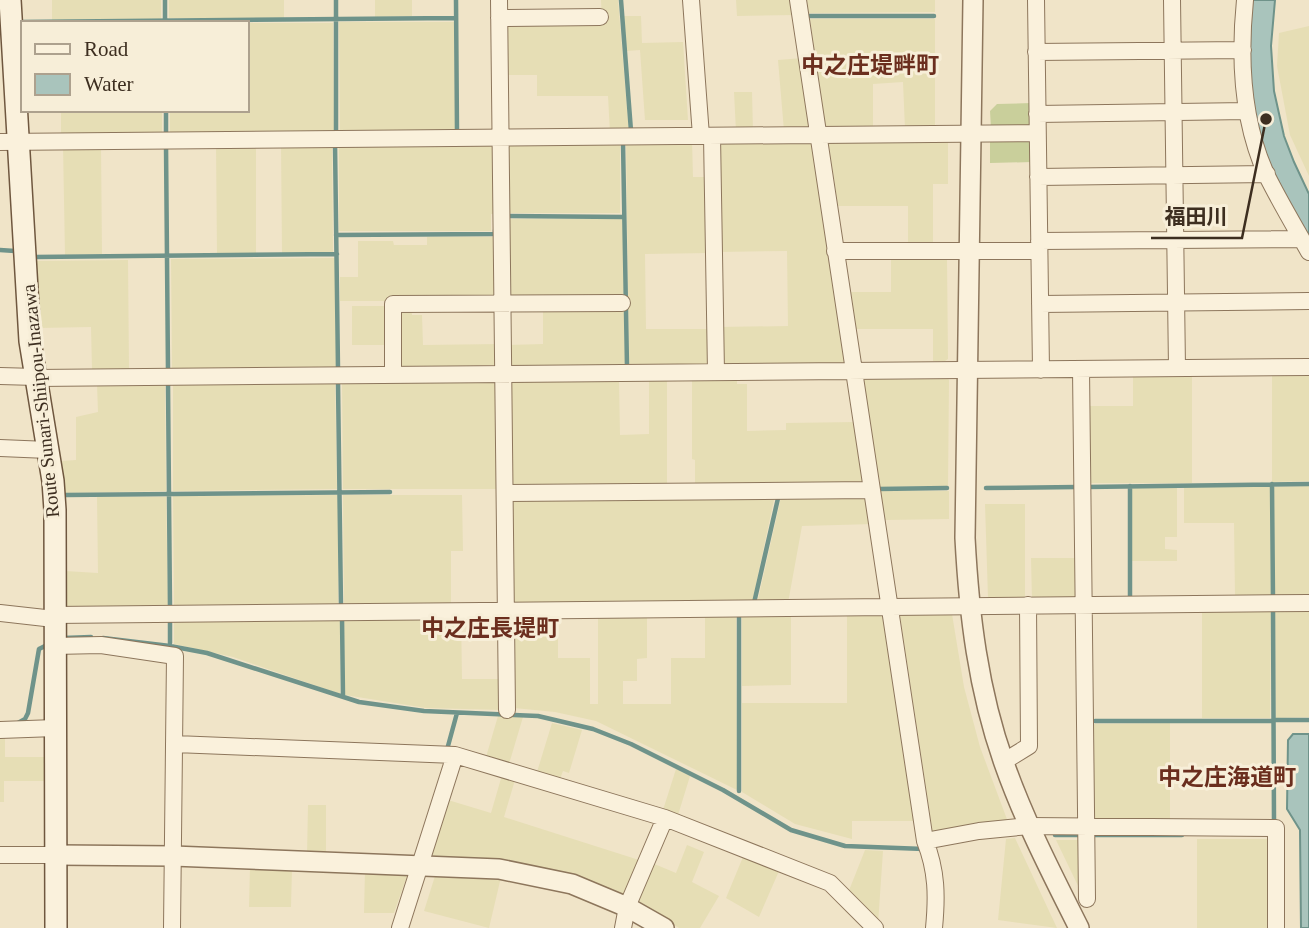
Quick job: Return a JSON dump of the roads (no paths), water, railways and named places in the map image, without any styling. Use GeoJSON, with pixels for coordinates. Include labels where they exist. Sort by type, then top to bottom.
{"type":"FeatureCollection","features":[{"type":"Feature","properties":{"kind":"main road","name":"Route Sunari-Shiipou-Inazawa"},"geometry":{"type":"LineString","coordinates":[[10,0],[9,142],[30,341],[55,510],[56,928]]}},
{"type":"Feature","properties":{"kind":"street"},"geometry":{"type":"LineString","coordinates":[[499,0],[507,710]]}},
{"type":"Feature","properties":{"kind":"street"},"geometry":{"type":"LineString","coordinates":[[691,0],[706,136],[716,372]]}},
{"type":"Feature","properties":{"kind":"street"},"geometry":{"type":"LineString","coordinates":[[798,0],[925,841],[936,881],[934,928]]}},
{"type":"Feature","properties":{"kind":"street"},"geometry":{"type":"LineString","coordinates":[[973,0],[965,538],[969,606],[984,697],[1003,762],[1029,827],[1079,928]]}},
{"type":"Feature","properties":{"kind":"street"},"geometry":{"type":"LineString","coordinates":[[1036,0],[1041,370]]}},
{"type":"Feature","properties":{"kind":"street"},"geometry":{"type":"LineString","coordinates":[[1172,0],[1177,368]]}},
{"type":"Feature","properties":{"kind":"street"},"geometry":{"type":"LineString","coordinates":[[1245,0],[1243,78],[1247,111],[1267,174],[1305,245]]}},
{"type":"Feature","properties":{"kind":"street"},"geometry":{"type":"LineString","coordinates":[[499,18],[600,17]]}},
{"type":"Feature","properties":{"kind":"street"},"geometry":{"type":"LineString","coordinates":[[1036,52],[1243,50]]}},
{"type":"Feature","properties":{"kind":"street"},"geometry":{"type":"LineString","coordinates":[[1037,114],[1247,111]]}},
{"type":"Feature","properties":{"kind":"street"},"geometry":{"type":"LineString","coordinates":[[9,142],[1037,132]]}},
{"type":"Feature","properties":{"kind":"street"},"geometry":{"type":"LineString","coordinates":[[1038,177],[1267,174]]}},
{"type":"Feature","properties":{"kind":"street"},"geometry":{"type":"LineString","coordinates":[[835,251],[970,250],[1175,240],[1305,245]]}},
{"type":"Feature","properties":{"kind":"street"},"geometry":{"type":"LineString","coordinates":[[1040,304],[1309,301]]}},
{"type":"Feature","properties":{"kind":"street"},"geometry":{"type":"LineString","coordinates":[[393,375],[393,304],[622,303]]}},
{"type":"Feature","properties":{"kind":"street"},"geometry":{"type":"LineString","coordinates":[[0,376],[36,378],[1309,367]]}},
{"type":"Feature","properties":{"kind":"street"},"geometry":{"type":"LineString","coordinates":[[1081,369],[1087,899]]}},
{"type":"Feature","properties":{"kind":"street"},"geometry":{"type":"LineString","coordinates":[[0,447],[48,450]]}},
{"type":"Feature","properties":{"kind":"street"},"geometry":{"type":"LineString","coordinates":[[505,493],[872,490]]}},
{"type":"Feature","properties":{"kind":"street"},"geometry":{"type":"LineString","coordinates":[[0,613],[54,617],[506,609],[1309,603]]}},
{"type":"Feature","properties":{"kind":"street"},"geometry":{"type":"LineString","coordinates":[[1003,762],[1029,746],[1028,606]]}},
{"type":"Feature","properties":{"kind":"street"},"geometry":{"type":"LineString","coordinates":[[54,646],[102,645],[176,656],[172,928]]}},
{"type":"Feature","properties":{"kind":"street"},"geometry":{"type":"LineString","coordinates":[[0,730],[55,728]]}},
{"type":"Feature","properties":{"kind":"street"},"geometry":{"type":"LineString","coordinates":[[174,744],[455,755],[666,818],[830,883],[875,928]]}},
{"type":"Feature","properties":{"kind":"street"},"geometry":{"type":"LineString","coordinates":[[400,928],[455,755]]}},
{"type":"Feature","properties":{"kind":"street"},"geometry":{"type":"LineString","coordinates":[[623,928],[627,907],[666,818]]}},
{"type":"Feature","properties":{"kind":"street"},"geometry":{"type":"LineString","coordinates":[[925,841],[979,831],[1029,827],[1276,828],[1276,928]]}},
{"type":"Feature","properties":{"kind":"street"},"geometry":{"type":"LineString","coordinates":[[0,855],[173,856],[499,869],[572,884],[627,907],[664,928]]}},
{"type":"Feature","properties":{"kind":"water"},"geometry":{"type":"Polygon","coordinates":[[[1251,0],[1275,0],[1271,46],[1274,91],[1284,136],[1309,194],[1309,241],[1273,172],[1257,129],[1250,81],[1251,0]]]}},
{"type":"Feature","properties":{"kind":"water"},"geometry":{"type":"Polygon","coordinates":[[[1293,734],[1309,734],[1309,928],[1301,928],[1300,830],[1287,809],[1288,740],[1293,734]]]}},
{"type":"Feature","properties":{"kind":"waterway"},"geometry":{"type":"LineString","coordinates":[[165,0],[165,21]]}},
{"type":"Feature","properties":{"kind":"waterway"},"geometry":{"type":"LineString","coordinates":[[336,0],[336,133]]}},
{"type":"Feature","properties":{"kind":"waterway"},"geometry":{"type":"LineString","coordinates":[[454,132],[457,132],[456,0]]}},
{"type":"Feature","properties":{"kind":"waterway"},"geometry":{"type":"LineString","coordinates":[[621,0],[631,131]]}},
{"type":"Feature","properties":{"kind":"waterway"},"geometry":{"type":"LineString","coordinates":[[807,16],[934,16]]}},
{"type":"Feature","properties":{"kind":"waterway"},"geometry":{"type":"LineString","coordinates":[[129,21],[456,18]]}},
{"type":"Feature","properties":{"kind":"waterway"},"geometry":{"type":"LineString","coordinates":[[166,112],[166,135]]}},
{"type":"Feature","properties":{"kind":"waterway"},"geometry":{"type":"LineString","coordinates":[[623,142],[627,367]]}},
{"type":"Feature","properties":{"kind":"waterway"},"geometry":{"type":"LineString","coordinates":[[335,144],[338,369]]}},
{"type":"Feature","properties":{"kind":"waterway"},"geometry":{"type":"LineString","coordinates":[[166,145],[168,371]]}},
{"type":"Feature","properties":{"kind":"waterway"},"geometry":{"type":"LineString","coordinates":[[507,216],[624,217]]}},
{"type":"Feature","properties":{"kind":"waterway"},"geometry":{"type":"LineString","coordinates":[[336,235],[495,234],[495,230]]}},
{"type":"Feature","properties":{"kind":"waterway"},"geometry":{"type":"LineString","coordinates":[[0,250],[15,251]]}},
{"type":"Feature","properties":{"kind":"waterway"},"geometry":{"type":"LineString","coordinates":[[35,257],[337,254]]}},
{"type":"Feature","properties":{"kind":"waterway"},"geometry":{"type":"LineString","coordinates":[[168,383],[170,609]]}},
{"type":"Feature","properties":{"kind":"waterway"},"geometry":{"type":"LineString","coordinates":[[338,383],[341,607]]}},
{"type":"Feature","properties":{"kind":"waterway"},"geometry":{"type":"LineString","coordinates":[[1272,484],[1273,599]]}},
{"type":"Feature","properties":{"kind":"waterway"},"geometry":{"type":"LineString","coordinates":[[1087,487],[1309,484]]}},
{"type":"Feature","properties":{"kind":"waterway"},"geometry":{"type":"LineString","coordinates":[[1130,486],[1130,599]]}},
{"type":"Feature","properties":{"kind":"waterway"},"geometry":{"type":"LineString","coordinates":[[986,488],[1077,487]]}},
{"type":"Feature","properties":{"kind":"waterway"},"geometry":{"type":"LineString","coordinates":[[878,489],[947,488]]}},
{"type":"Feature","properties":{"kind":"waterway"},"geometry":{"type":"LineString","coordinates":[[65,495],[390,492]]}},
{"type":"Feature","properties":{"kind":"waterway"},"geometry":{"type":"LineString","coordinates":[[754,603],[779,494]]}},
{"type":"Feature","properties":{"kind":"waterway"},"geometry":{"type":"LineString","coordinates":[[1273,608],[1274,822]]}},
{"type":"Feature","properties":{"kind":"waterway"},"geometry":{"type":"LineString","coordinates":[[739,613],[739,791]]}},
{"type":"Feature","properties":{"kind":"waterway"},"geometry":{"type":"LineString","coordinates":[[342,617],[343,697]]}},
{"type":"Feature","properties":{"kind":"waterway"},"geometry":{"type":"LineString","coordinates":[[170,619],[170,643]]}},
{"type":"Feature","properties":{"kind":"waterway"},"geometry":{"type":"LineString","coordinates":[[64,638],[91,637]]}},
{"type":"Feature","properties":{"kind":"waterway"},"geometry":{"type":"LineString","coordinates":[[103,638],[207,653],[359,702],[424,711],[538,716],[593,729],[631,744],[723,790],[791,830],[845,846],[924,849]]}},
{"type":"Feature","properties":{"kind":"waterway"},"geometry":{"type":"LineString","coordinates":[[18,723],[25,719],[28,713],[39,649],[45,646]]}},
{"type":"Feature","properties":{"kind":"waterway"},"geometry":{"type":"LineString","coordinates":[[448,746],[457,713]]}},
{"type":"Feature","properties":{"kind":"waterway"},"geometry":{"type":"LineString","coordinates":[[1273,720],[1309,720]]}},
{"type":"Feature","properties":{"kind":"waterway"},"geometry":{"type":"LineString","coordinates":[[1095,721],[1273,721]]}},
{"type":"Feature","properties":{"kind":"waterway"},"geometry":{"type":"LineString","coordinates":[[1055,835],[1081,835]]}},
{"type":"Feature","properties":{"kind":"waterway"},"geometry":{"type":"LineString","coordinates":[[1092,835],[1182,835]]}},
{"type":"Feature","properties":{"kind":"place","name":"福田川"},"geometry":{"type":"Point","coordinates":[1266,119]}},
{"type":"Feature","properties":{"kind":"district","name":"中之庄堤畔町"},"geometry":{"type":"Point","coordinates":[870,65]}},
{"type":"Feature","properties":{"kind":"district","name":"中之庄長堤町"},"geometry":{"type":"Point","coordinates":[490,628]}},
{"type":"Feature","properties":{"kind":"district","name":"中之庄海道町"},"geometry":{"type":"Point","coordinates":[1227,777]}}]}
